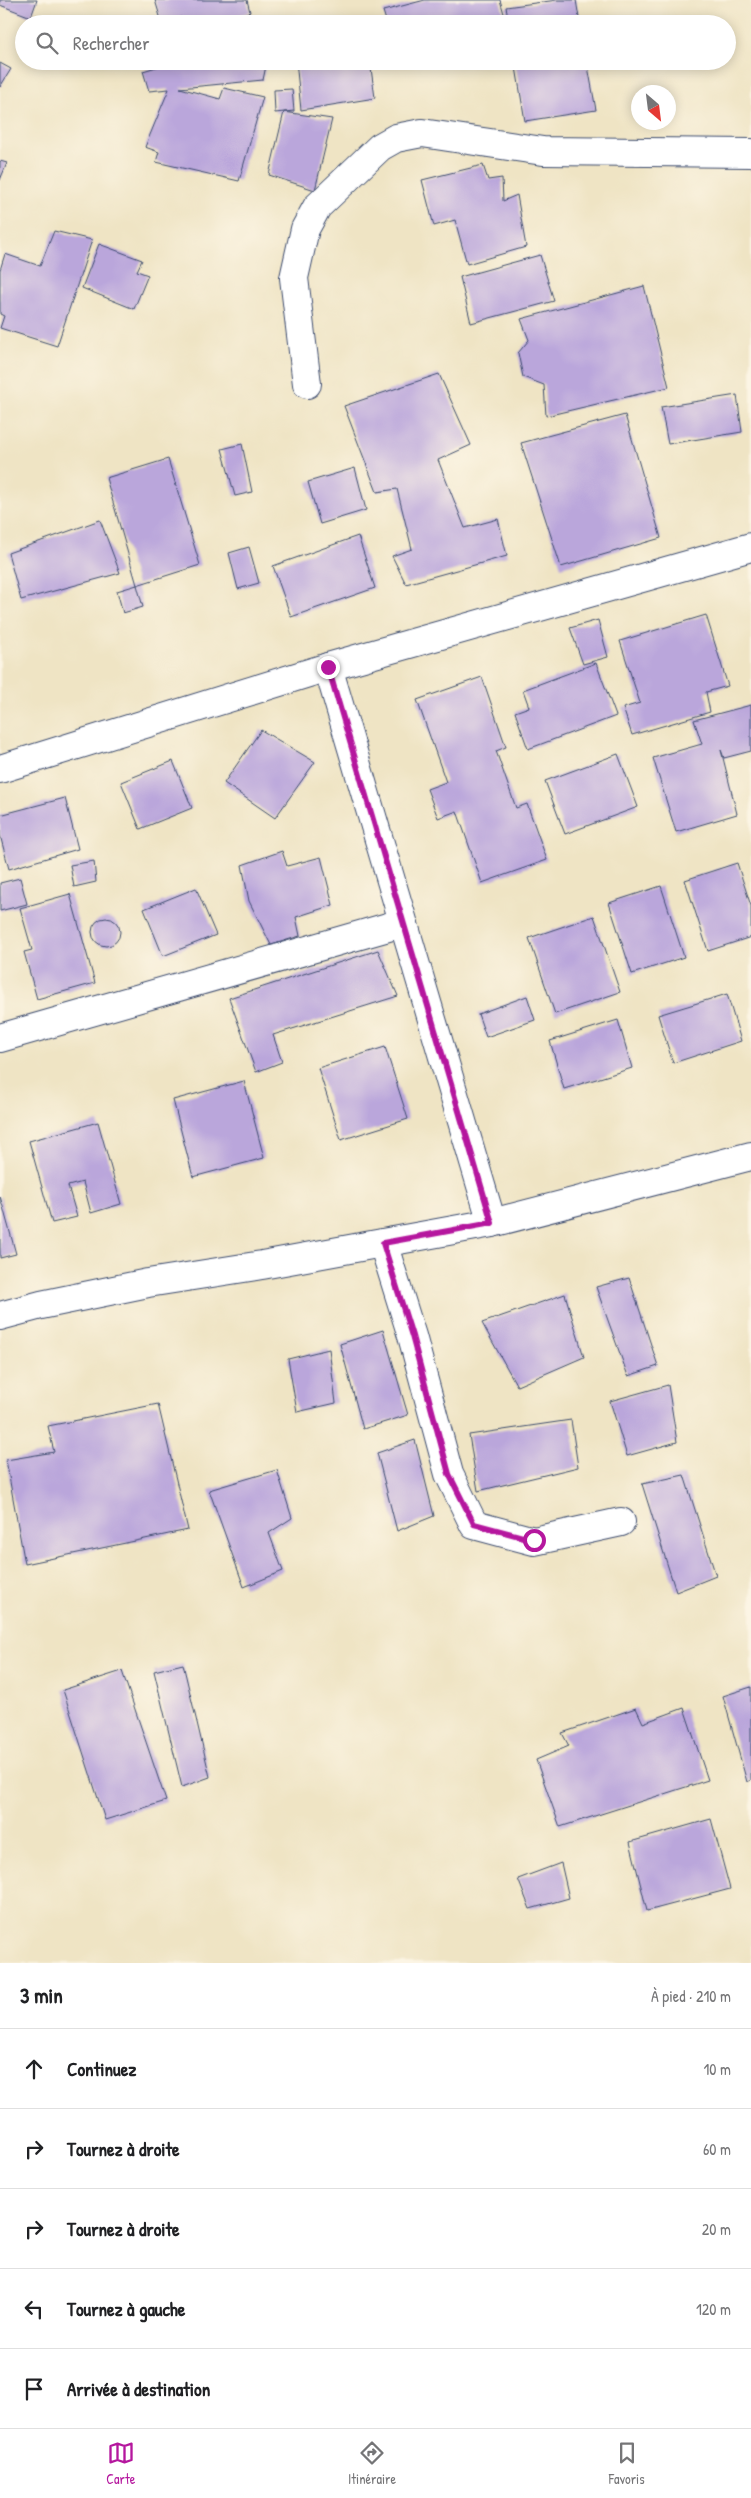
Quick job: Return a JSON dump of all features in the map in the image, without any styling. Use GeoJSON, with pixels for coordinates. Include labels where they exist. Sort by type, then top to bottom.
{"type":"FeatureCollection","features":[{"type":"Feature","properties":{"kind":"street"},"geometry":{"type":"LineString","coordinates":[[307,384],[294,278],[305,229],[317,207],[380,147],[396,138],[422,133],[542,151],[751,153]]}},
{"type":"Feature","properties":{"kind":"street"},"geometry":{"type":"LineString","coordinates":[[0,769],[328,667],[751,546]]}},
{"type":"Feature","properties":{"kind":"street"},"geometry":{"type":"LineString","coordinates":[[328,667],[492,1223]]}},
{"type":"Feature","properties":{"kind":"street"},"geometry":{"type":"LineString","coordinates":[[0,1038],[402,923]]}},
{"type":"Feature","properties":{"kind":"street"},"geometry":{"type":"LineString","coordinates":[[0,1316],[41,1305],[148,1283],[492,1223],[751,1156]]}},
{"type":"Feature","properties":{"kind":"street"},"geometry":{"type":"LineString","coordinates":[[383,1243],[412,1336],[449,1474],[474,1524],[534,1540],[621,1522]]}},
{"type":"Feature","properties":{"kind":"building"},"geometry":{"type":"Polygon","coordinates":[[[0,0],[37,0],[32,15],[26,15],[0,5],[0,0]]]}},
{"type":"Feature","properties":{"kind":"building"},"geometry":{"type":"Polygon","coordinates":[[[155,0],[247,0],[250,12],[240,15],[160,15],[155,0]]]}},
{"type":"Feature","properties":{"kind":"building"},"geometry":{"type":"Polygon","coordinates":[[[425,0],[500,0],[504,15],[384,15],[383,11],[425,0]]]}},
{"type":"Feature","properties":{"kind":"building"},"geometry":{"type":"Polygon","coordinates":[[[557,0],[576,0],[578,15],[507,15],[506,7],[557,0]]]}},
{"type":"Feature","properties":{"kind":"building"},"geometry":{"type":"Polygon","coordinates":[[[0,63],[11,69],[0,87],[0,63]]]}},
{"type":"Feature","properties":{"kind":"building"},"geometry":{"type":"Polygon","coordinates":[[[265,70],[263,80],[180,88],[220,99],[224,88],[263,97],[239,181],[156,162],[159,152],[145,147],[169,89],[149,91],[143,71],[265,70]]]}},
{"type":"Feature","properties":{"kind":"building"},"geometry":{"type":"Polygon","coordinates":[[[297,70],[371,70],[375,98],[301,110],[297,70]]]}},
{"type":"Feature","properties":{"kind":"building"},"geometry":{"type":"Polygon","coordinates":[[[516,70],[589,70],[596,110],[525,121],[516,70]]]}},
{"type":"Feature","properties":{"kind":"building"},"geometry":{"type":"Polygon","coordinates":[[[292,89],[294,111],[275,113],[274,90],[292,89]]]}},
{"type":"Feature","properties":{"kind":"building"},"geometry":{"type":"Polygon","coordinates":[[[284,112],[332,119],[315,190],[269,175],[284,112]]]}},
{"type":"Feature","properties":{"kind":"building"},"geometry":{"type":"Polygon","coordinates":[[[0,161],[7,163],[0,180],[0,161]]]}},
{"type":"Feature","properties":{"kind":"building"},"geometry":{"type":"Polygon","coordinates":[[[483,165],[488,180],[502,178],[503,201],[517,195],[526,247],[467,264],[455,220],[434,226],[422,180],[483,165]]]}},
{"type":"Feature","properties":{"kind":"building"},"geometry":{"type":"Polygon","coordinates":[[[54,231],[92,240],[57,346],[0,328],[4,316],[0,314],[0,270],[5,254],[40,266],[54,231]]]}},
{"type":"Feature","properties":{"kind":"building"},"geometry":{"type":"Polygon","coordinates":[[[99,244],[142,260],[137,271],[148,275],[134,309],[82,288],[99,244]]]}},
{"type":"Feature","properties":{"kind":"building"},"geometry":{"type":"Polygon","coordinates":[[[540,255],[554,301],[471,323],[460,277],[540,255]]]}},
{"type":"Feature","properties":{"kind":"building"},"geometry":{"type":"Polygon","coordinates":[[[644,286],[669,387],[546,416],[544,385],[523,377],[518,353],[529,340],[521,319],[644,286]]]}},
{"type":"Feature","properties":{"kind":"building"},"geometry":{"type":"Polygon","coordinates":[[[439,374],[471,445],[438,460],[465,528],[498,519],[507,556],[406,584],[392,556],[412,549],[397,489],[377,492],[344,406],[439,374]]]}},
{"type":"Feature","properties":{"kind":"building"},"geometry":{"type":"Polygon","coordinates":[[[737,395],[742,432],[668,444],[661,407],[737,395]]]}},
{"type":"Feature","properties":{"kind":"building"},"geometry":{"type":"Polygon","coordinates":[[[625,415],[661,538],[561,567],[521,443],[625,415]]]}},
{"type":"Feature","properties":{"kind":"building"},"geometry":{"type":"Polygon","coordinates":[[[242,444],[252,492],[235,496],[222,449],[242,444]]]}},
{"type":"Feature","properties":{"kind":"building"},"geometry":{"type":"Polygon","coordinates":[[[168,459],[200,565],[137,585],[106,478],[168,459]]]}},
{"type":"Feature","properties":{"kind":"building"},"geometry":{"type":"Polygon","coordinates":[[[355,468],[366,510],[320,524],[308,482],[355,468]]]}},
{"type":"Feature","properties":{"kind":"building"},"geometry":{"type":"Polygon","coordinates":[[[100,520],[120,573],[21,600],[8,553],[100,520]]]}},
{"type":"Feature","properties":{"kind":"building"},"geometry":{"type":"Polygon","coordinates":[[[358,536],[375,588],[291,617],[273,566],[358,536]]]}},
{"type":"Feature","properties":{"kind":"building"},"geometry":{"type":"Polygon","coordinates":[[[249,547],[259,583],[238,589],[229,553],[249,547]]]}},
{"type":"Feature","properties":{"kind":"building"},"geometry":{"type":"Polygon","coordinates":[[[137,585],[143,607],[123,613],[117,591],[137,585]]]}},
{"type":"Feature","properties":{"kind":"building"},"geometry":{"type":"Polygon","coordinates":[[[706,615],[728,686],[706,692],[710,712],[632,735],[623,708],[640,703],[620,641],[706,615]]]}},
{"type":"Feature","properties":{"kind":"building"},"geometry":{"type":"Polygon","coordinates":[[[598,620],[608,657],[583,664],[570,628],[598,620]]]}},
{"type":"Feature","properties":{"kind":"building"},"geometry":{"type":"Polygon","coordinates":[[[596,663],[616,716],[528,749],[515,712],[529,707],[523,690],[596,663]]]}},
{"type":"Feature","properties":{"kind":"building"},"geometry":{"type":"Polygon","coordinates":[[[482,677],[506,747],[496,751],[516,808],[527,804],[547,860],[482,883],[457,811],[438,818],[427,789],[446,782],[417,700],[482,677]]]}},
{"type":"Feature","properties":{"kind":"building"},"geometry":{"type":"Polygon","coordinates":[[[751,705],[751,751],[724,758],[721,750],[737,814],[676,832],[653,758],[702,744],[694,720],[751,705]]]}},
{"type":"Feature","properties":{"kind":"building"},"geometry":{"type":"Polygon","coordinates":[[[261,730],[315,762],[275,818],[224,783],[261,730]]]}},
{"type":"Feature","properties":{"kind":"building"},"geometry":{"type":"Polygon","coordinates":[[[618,754],[638,807],[565,834],[545,781],[618,754]]]}},
{"type":"Feature","properties":{"kind":"building"},"geometry":{"type":"Polygon","coordinates":[[[173,761],[192,808],[140,829],[121,782],[173,761]]]}},
{"type":"Feature","properties":{"kind":"building"},"geometry":{"type":"Polygon","coordinates":[[[65,798],[78,849],[9,869],[0,835],[0,815],[65,798]]]}},
{"type":"Feature","properties":{"kind":"building"},"geometry":{"type":"Polygon","coordinates":[[[282,851],[287,866],[321,857],[333,905],[296,917],[300,936],[271,945],[249,901],[242,865],[282,851]]]}},
{"type":"Feature","properties":{"kind":"building"},"geometry":{"type":"Polygon","coordinates":[[[94,861],[96,882],[74,887],[70,865],[94,861]]]}},
{"type":"Feature","properties":{"kind":"building"},"geometry":{"type":"Polygon","coordinates":[[[737,863],[751,906],[751,937],[708,951],[685,880],[737,863]]]}},
{"type":"Feature","properties":{"kind":"building"},"geometry":{"type":"Polygon","coordinates":[[[20,878],[27,904],[0,911],[0,883],[20,878]]]}},
{"type":"Feature","properties":{"kind":"building"},"geometry":{"type":"Polygon","coordinates":[[[661,886],[684,957],[632,974],[609,903],[661,886]]]}},
{"type":"Feature","properties":{"kind":"building"},"geometry":{"type":"Polygon","coordinates":[[[196,888],[216,935],[163,956],[144,909],[196,888]]]}},
{"type":"Feature","properties":{"kind":"building"},"geometry":{"type":"Polygon","coordinates":[[[70,894],[95,983],[37,999],[24,952],[32,950],[20,908],[70,894]]]}},
{"type":"Feature","properties":{"kind":"building"},"geometry":{"type":"Polygon","coordinates":[[[594,916],[620,992],[555,1014],[529,938],[594,916]]]}},
{"type":"Feature","properties":{"kind":"building"},"geometry":{"type":"Polygon","coordinates":[[[106,918],[116,922],[120,932],[116,942],[106,946],[96,942],[92,932],[96,922],[106,918]]]}},
{"type":"Feature","properties":{"kind":"building"},"geometry":{"type":"Polygon","coordinates":[[[378,950],[398,996],[273,1035],[282,1062],[256,1072],[229,998],[378,950]]]}},
{"type":"Feature","properties":{"kind":"building"},"geometry":{"type":"Polygon","coordinates":[[[727,994],[741,1041],[673,1063],[658,1015],[727,994]]]}},
{"type":"Feature","properties":{"kind":"building"},"geometry":{"type":"Polygon","coordinates":[[[527,996],[535,1020],[486,1037],[478,1014],[527,996]]]}},
{"type":"Feature","properties":{"kind":"building"},"geometry":{"type":"Polygon","coordinates":[[[618,1020],[632,1068],[564,1089],[550,1041],[618,1020]]]}},
{"type":"Feature","properties":{"kind":"building"},"geometry":{"type":"Polygon","coordinates":[[[385,1047],[408,1119],[341,1140],[318,1068],[385,1047]]]}},
{"type":"Feature","properties":{"kind":"building"},"geometry":{"type":"Polygon","coordinates":[[[244,1081],[264,1158],[193,1177],[173,1100],[244,1081]]]}},
{"type":"Feature","properties":{"kind":"building"},"geometry":{"type":"Polygon","coordinates":[[[98,1122],[121,1204],[91,1213],[83,1182],[68,1186],[77,1217],[52,1223],[29,1141],[98,1122]]]}},
{"type":"Feature","properties":{"kind":"building"},"geometry":{"type":"Polygon","coordinates":[[[0,1196],[16,1254],[0,1258],[0,1196]]]}},
{"type":"Feature","properties":{"kind":"building"},"geometry":{"type":"Polygon","coordinates":[[[629,1278],[658,1366],[628,1376],[596,1287],[629,1278]]]}},
{"type":"Feature","properties":{"kind":"building"},"geometry":{"type":"Polygon","coordinates":[[[565,1294],[584,1357],[517,1386],[482,1323],[565,1294]]]}},
{"type":"Feature","properties":{"kind":"building"},"geometry":{"type":"Polygon","coordinates":[[[383,1330],[408,1415],[363,1429],[340,1344],[383,1330]]]}},
{"type":"Feature","properties":{"kind":"building"},"geometry":{"type":"Polygon","coordinates":[[[329,1349],[336,1403],[297,1412],[288,1359],[329,1349]]]}},
{"type":"Feature","properties":{"kind":"building"},"geometry":{"type":"Polygon","coordinates":[[[668,1385],[677,1442],[627,1456],[610,1401],[668,1385]]]}},
{"type":"Feature","properties":{"kind":"building"},"geometry":{"type":"Polygon","coordinates":[[[158,1404],[188,1530],[25,1564],[6,1460],[54,1452],[48,1426],[158,1404]]]}},
{"type":"Feature","properties":{"kind":"building"},"geometry":{"type":"Polygon","coordinates":[[[571,1420],[578,1467],[478,1491],[469,1435],[571,1420]]]}},
{"type":"Feature","properties":{"kind":"building"},"geometry":{"type":"Polygon","coordinates":[[[415,1440],[434,1516],[397,1531],[377,1453],[415,1440]]]}},
{"type":"Feature","properties":{"kind":"building"},"geometry":{"type":"Polygon","coordinates":[[[277,1470],[292,1518],[269,1533],[283,1571],[244,1587],[209,1490],[277,1470]]]}},
{"type":"Feature","properties":{"kind":"building"},"geometry":{"type":"Polygon","coordinates":[[[684,1475],[716,1576],[676,1592],[642,1484],[684,1475]]]}},
{"type":"Feature","properties":{"kind":"building"},"geometry":{"type":"Polygon","coordinates":[[[183,1664],[210,1777],[182,1787],[154,1671],[183,1664]]]}},
{"type":"Feature","properties":{"kind":"building"},"geometry":{"type":"Polygon","coordinates":[[[122,1671],[166,1801],[105,1820],[63,1690],[122,1671]]]}},
{"type":"Feature","properties":{"kind":"building"},"geometry":{"type":"Polygon","coordinates":[[[751,1687],[751,1780],[747,1782],[723,1696],[751,1687]]]}},
{"type":"Feature","properties":{"kind":"building"},"geometry":{"type":"Polygon","coordinates":[[[636,1708],[643,1723],[684,1708],[708,1780],[560,1827],[536,1760],[569,1746],[562,1733],[636,1708]]]}},
{"type":"Feature","properties":{"kind":"building"},"geometry":{"type":"Polygon","coordinates":[[[711,1819],[730,1889],[647,1911],[630,1842],[711,1819]]]}},
{"type":"Feature","properties":{"kind":"building"},"geometry":{"type":"Polygon","coordinates":[[[561,1863],[569,1898],[530,1909],[518,1879],[561,1863]]]}},
{"type":"Feature","properties":{"kind":"route"},"geometry":{"type":"LineString","coordinates":[[328,667],[492,1223],[383,1243],[412,1336],[449,1474],[474,1524],[534,1540]]}}]}
